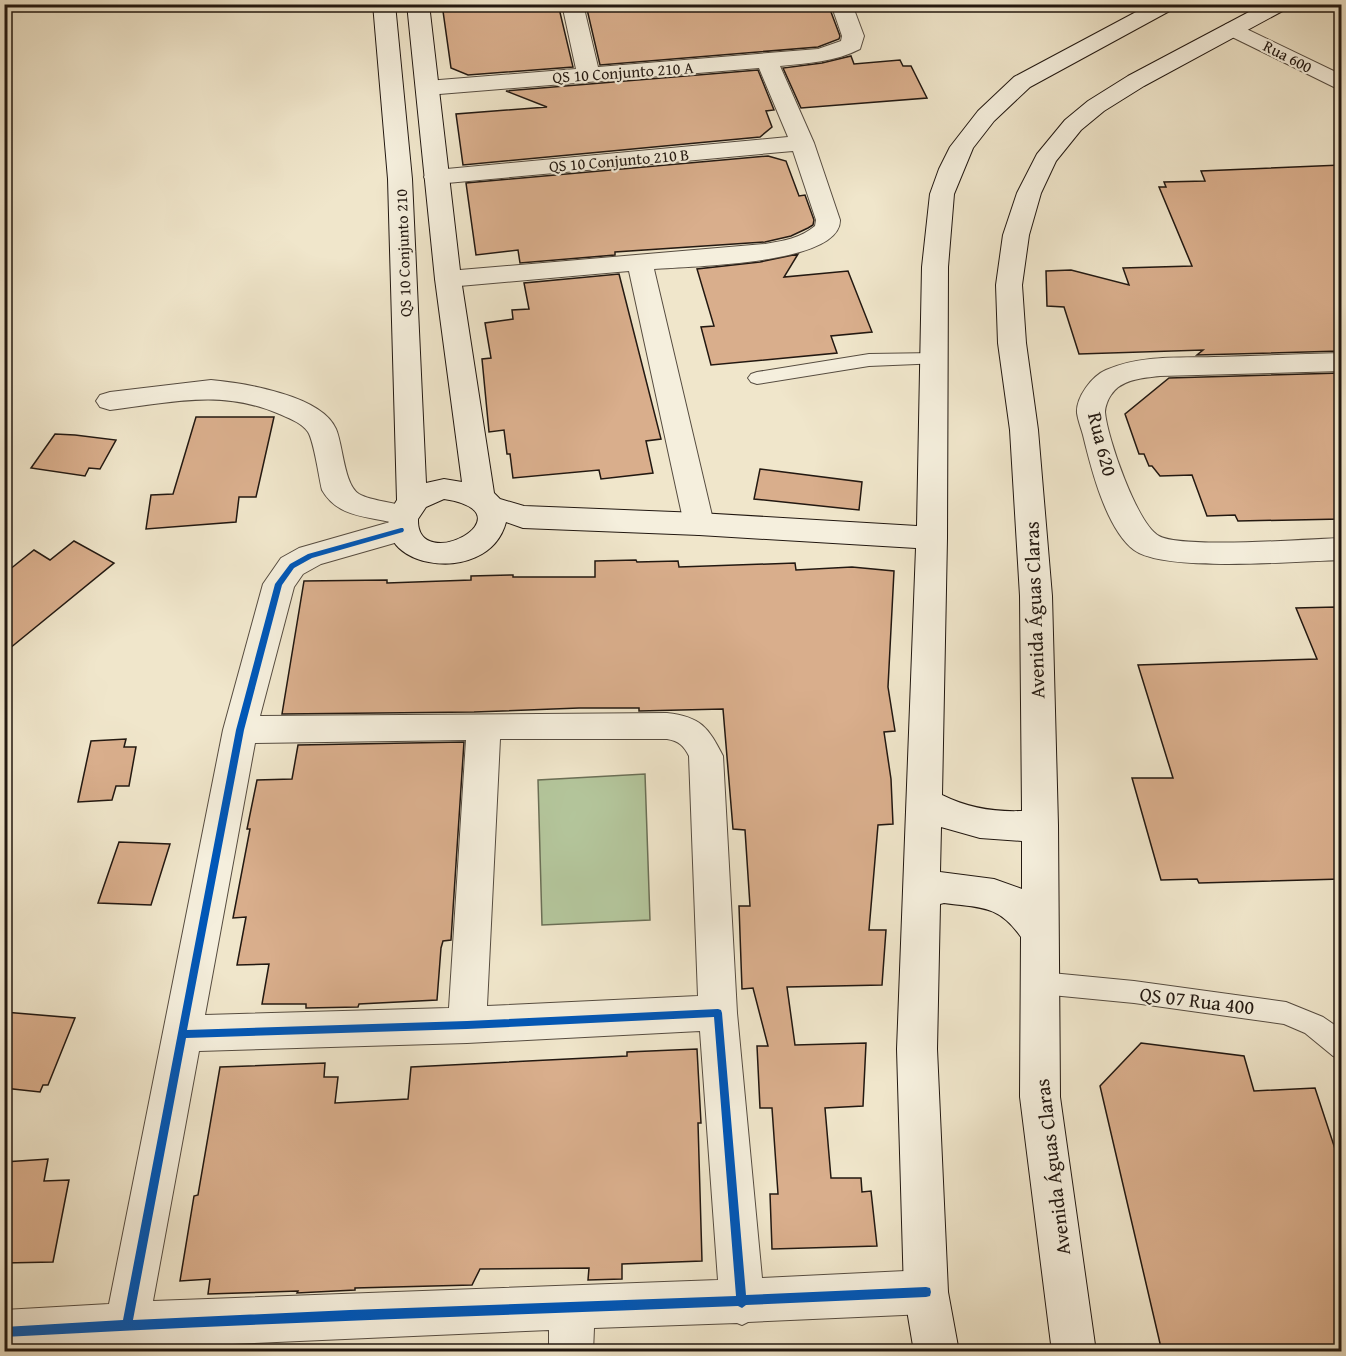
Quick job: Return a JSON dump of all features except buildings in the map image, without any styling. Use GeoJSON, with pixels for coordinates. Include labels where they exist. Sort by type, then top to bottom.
{"type":"FeatureCollection","features":[{"type":"Feature","properties":{"kind":"street","name":"QS 10 Conjunto 210"},"geometry":{"type":"LineString","coordinates":[[384,4],[400,178],[405,516]]}},
{"type":"Feature","properties":{"kind":"street","name":"QS 10 Conjunto 210"},"geometry":{"type":"LineString","coordinates":[[418,4],[448,279],[485,501]]}},
{"type":"Feature","properties":{"kind":"street"},"geometry":{"type":"LineString","coordinates":[[572,4],[589,75]]}},
{"type":"Feature","properties":{"kind":"street","name":"QS 10 Conjunto 210 A"},"geometry":{"type":"LineString","coordinates":[[427,88],[818,56],[839,51],[852,44],[853,36],[841,4]]}},
{"type":"Feature","properties":{"kind":"street"},"geometry":{"type":"LineString","coordinates":[[937,1352],[926,1292],[916,1049],[932,537],[935,267],[942,194],[962,147],[986,116],[1022,82],[1168,4]]}},
{"type":"Feature","properties":{"kind":"street","name":"Avenida Águas Claras"},"geometry":{"type":"LineString","coordinates":[[1074,1352],[1040,1097],[1040,825],[1036,596],[1024,430],[1012,343],[1009,285],[1016,235],[1029,193],[1045,159],[1073,125],[1096,106],[1136,81],[1281,4]]}},
{"type":"Feature","properties":{"kind":"street","name":"Rua 600"},"geometry":{"type":"LineString","coordinates":[[1234,29],[1341,84]]}},
{"type":"Feature","properties":{"kind":"street"},"geometry":{"type":"LineString","coordinates":[[448,279],[765,252],[796,246],[821,235],[828,228],[828,220],[802,143],[766,61]]}},
{"type":"Feature","properties":{"kind":"street","name":"QS 10 Conjunto 210 B"},"geometry":{"type":"LineString","coordinates":[[436,177],[802,143]]}},
{"type":"Feature","properties":{"kind":"street"},"geometry":{"type":"LineString","coordinates":[[640,263],[699,524]]}},
{"type":"Feature","properties":{"kind":"street","name":"Rua 620"},"geometry":{"type":"LineString","coordinates":[[1341,362],[1160,367],[1130,371],[1114,376],[1104,385],[1093,399],[1091,411],[1114,487],[1128,522],[1145,542],[1169,551],[1187,553],[1341,549]]}},
{"type":"Feature","properties":{"kind":"street"},"geometry":{"type":"LineString","coordinates":[[110,401],[211,390],[238,392],[273,401],[305,414],[322,429],[337,490],[350,502],[405,516]]}},
{"type":"Feature","properties":{"kind":"street"},"geometry":{"type":"LineString","coordinates":[[127,1324],[240,730],[270,609],[284,574],[292,566],[310,556],[405,516],[426,493],[444,489],[463,489],[523,517],[932,537]]}},
{"type":"Feature","properties":{"kind":"street"},"geometry":{"type":"LineString","coordinates":[[485,501],[494,522],[486,537]]}},
{"type":"Feature","properties":{"kind":"street"},"geometry":{"type":"LineString","coordinates":[[405,516],[410,543],[428,552],[449,554],[470,548],[486,537],[521,526],[558,519]]}},
{"type":"Feature","properties":{"kind":"street"},"geometry":{"type":"LineString","coordinates":[[467,1025],[484,726]]}},
{"type":"Feature","properties":{"kind":"street"},"geometry":{"type":"LineString","coordinates":[[240,730],[666,726],[689,730],[697,738],[706,756],[718,1013],[742,1302]]}},
{"type":"Feature","properties":{"kind":"street"},"geometry":{"type":"LineString","coordinates":[[924,803],[954,818],[976,823],[1007,828],[1040,825]]}},
{"type":"Feature","properties":{"kind":"street"},"geometry":{"type":"LineString","coordinates":[[920,894],[944,887],[994,895],[1011,901],[1040,933]]}},
{"type":"Feature","properties":{"kind":"street"},"geometry":{"type":"LineString","coordinates":[[183,1034],[467,1025],[718,1013]]}},
{"type":"Feature","properties":{"kind":"street"},"geometry":{"type":"LineString","coordinates":[[4,1332],[127,1324],[572,1309],[926,1292]]}},
{"type":"Feature","properties":{"kind":"street"},"geometry":{"type":"LineString","coordinates":[[571,1352],[572,1309]]}},
{"type":"Feature","properties":{"kind":"lane"},"geometry":{"type":"LineString","coordinates":[[757,378],[868,360],[935,359]]}},
{"type":"Feature","properties":{"kind":"lane","name":"QS 07 Rua 400"},"geometry":{"type":"LineString","coordinates":[[1041,983],[1286,1013],[1314,1025],[1335,1040],[1341,1048]]}},
{"type":"Feature","properties":{"kind":"green space"},"geometry":{"type":"Polygon","coordinates":[[[645,774],[650,920],[542,925],[538,780],[645,774]]]}},
{"type":"Feature","properties":{"kind":"cycle path"},"geometry":{"type":"LineString","coordinates":[[127,1324],[240,730],[279,584],[292,566],[310,556],[401,530]]}},
{"type":"Feature","properties":{"kind":"cycle path"},"geometry":{"type":"LineString","coordinates":[[183,1034],[467,1025],[718,1013],[742,1303]]}},
{"type":"Feature","properties":{"kind":"cycle path"},"geometry":{"type":"LineString","coordinates":[[4,1332],[234,1320],[926,1292]]}}]}
